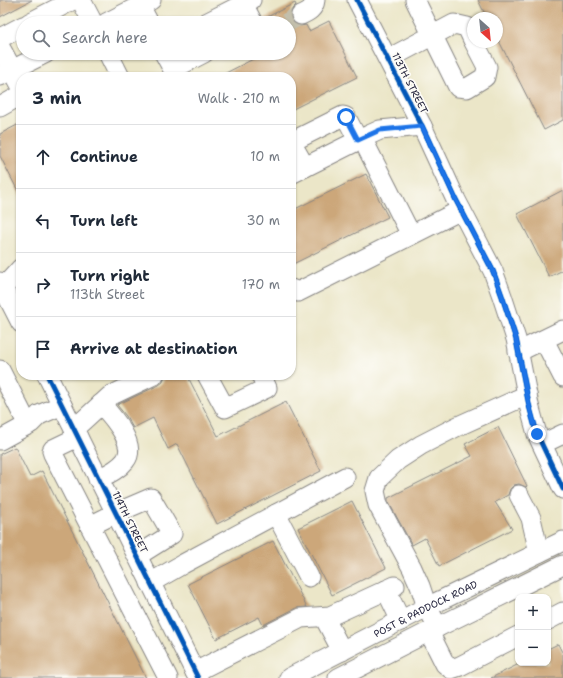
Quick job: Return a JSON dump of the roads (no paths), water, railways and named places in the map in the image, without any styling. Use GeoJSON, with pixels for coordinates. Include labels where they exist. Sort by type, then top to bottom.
{"type":"FeatureCollection","features":[{"type":"Feature","properties":{"kind":"street"},"geometry":{"type":"LineString","coordinates":[[42,16],[73,0]]}},
{"type":"Feature","properties":{"kind":"street"},"geometry":{"type":"LineString","coordinates":[[81,0],[89,16]]}},
{"type":"Feature","properties":{"kind":"street"},"geometry":{"type":"LineString","coordinates":[[301,15],[312,8],[315,0]]}},
{"type":"Feature","properties":{"kind":"street","name":"113TH STREET"},"geometry":{"type":"LineString","coordinates":[[358,0],[422,126],[461,210],[493,271],[516,339],[529,405],[537,434],[551,449],[563,489]]}},
{"type":"Feature","properties":{"kind":"street"},"geometry":{"type":"LineString","coordinates":[[415,0],[458,87],[467,88],[485,77],[487,67],[478,48]]}},
{"type":"Feature","properties":{"kind":"street"},"geometry":{"type":"LineString","coordinates":[[230,16],[247,2],[250,16]]}},
{"type":"Feature","properties":{"kind":"street"},"geometry":{"type":"LineString","coordinates":[[120,16],[145,3],[148,16]]}},
{"type":"Feature","properties":{"kind":"street"},"geometry":{"type":"LineString","coordinates":[[388,60],[454,24],[467,27]]}},
{"type":"Feature","properties":{"kind":"street"},"geometry":{"type":"LineString","coordinates":[[0,38],[16,30]]}},
{"type":"Feature","properties":{"kind":"street"},"geometry":{"type":"LineString","coordinates":[[0,47],[11,77]]}},
{"type":"Feature","properties":{"kind":"street"},"geometry":{"type":"LineString","coordinates":[[18,72],[36,60]]}},
{"type":"Feature","properties":{"kind":"street"},"geometry":{"type":"LineString","coordinates":[[112,60],[118,72]]}},
{"type":"Feature","properties":{"kind":"street"},"geometry":{"type":"LineString","coordinates":[[172,66],[187,60]]}},
{"type":"Feature","properties":{"kind":"street"},"geometry":{"type":"LineString","coordinates":[[0,107],[16,99]]}},
{"type":"Feature","properties":{"kind":"street"},"geometry":{"type":"LineString","coordinates":[[296,140],[345,116],[360,139],[411,235]]}},
{"type":"Feature","properties":{"kind":"street"},"geometry":{"type":"LineString","coordinates":[[298,171],[380,130],[422,126]]}},
{"type":"Feature","properties":{"kind":"street"},"geometry":{"type":"LineString","coordinates":[[296,291],[298,292],[461,210]]}},
{"type":"Feature","properties":{"kind":"street"},"geometry":{"type":"LineString","coordinates":[[16,272],[2,285],[16,313]]}},
{"type":"Feature","properties":{"kind":"street"},"geometry":{"type":"LineString","coordinates":[[518,352],[563,330]]}},
{"type":"Feature","properties":{"kind":"street"},"geometry":{"type":"LineString","coordinates":[[544,340],[563,377]]}},
{"type":"Feature","properties":{"kind":"street"},"geometry":{"type":"LineString","coordinates":[[0,370],[28,425]]}},
{"type":"Feature","properties":{"kind":"street","name":"114TH STREET"},"geometry":{"type":"LineString","coordinates":[[49,380],[196,675]]}},
{"type":"Feature","properties":{"kind":"street"},"geometry":{"type":"LineString","coordinates":[[144,380],[110,396],[101,404],[76,433],[52,451],[168,678]]}},
{"type":"Feature","properties":{"kind":"street"},"geometry":{"type":"LineString","coordinates":[[210,380],[225,408],[268,388],[264,380]]}},
{"type":"Feature","properties":{"kind":"street"},"geometry":{"type":"LineString","coordinates":[[515,638],[460,666],[453,674],[445,664],[420,586],[378,505],[375,491],[379,478],[398,460],[456,427],[527,395]]}},
{"type":"Feature","properties":{"kind":"street"},"geometry":{"type":"LineString","coordinates":[[98,479],[120,467],[126,460],[129,452],[127,442],[122,431],[101,404]]}},
{"type":"Feature","properties":{"kind":"street"},"geometry":{"type":"LineString","coordinates":[[0,440],[32,423],[39,415],[62,406]]}},
{"type":"Feature","properties":{"kind":"street"},"geometry":{"type":"LineString","coordinates":[[551,449],[563,434]]}},
{"type":"Feature","properties":{"kind":"street"},"geometry":{"type":"LineString","coordinates":[[150,583],[345,477]]}},
{"type":"Feature","properties":{"kind":"street"},"geometry":{"type":"LineString","coordinates":[[519,495],[531,518],[540,552]]}},
{"type":"Feature","properties":{"kind":"street"},"geometry":{"type":"LineString","coordinates":[[90,526],[151,498],[172,534],[137,556]]}},
{"type":"Feature","properties":{"kind":"street"},"geometry":{"type":"LineString","coordinates":[[276,514],[309,577]]}},
{"type":"Feature","properties":{"kind":"street","name":"POST & PADDOCK ROAD"},"geometry":{"type":"LineString","coordinates":[[289,678],[427,607],[563,541]]}},
{"type":"Feature","properties":{"kind":"street"},"geometry":{"type":"LineString","coordinates":[[338,678],[563,565]]}},
{"type":"Feature","properties":{"kind":"street"},"geometry":{"type":"LineString","coordinates":[[196,675],[301,618],[330,616],[390,588],[402,621]]}},
{"type":"Feature","properties":{"kind":"street"},"geometry":{"type":"LineString","coordinates":[[551,618],[563,612]]}},
{"type":"Feature","properties":{"kind":"street"},"geometry":{"type":"LineString","coordinates":[[324,617],[342,651]]}},
{"type":"Feature","properties":{"kind":"tunnel"},"geometry":{"type":"LineString","coordinates":[[296,18],[301,15]]}}]}
